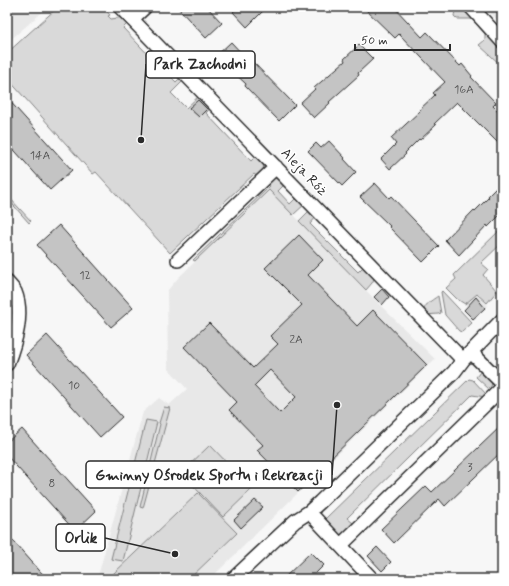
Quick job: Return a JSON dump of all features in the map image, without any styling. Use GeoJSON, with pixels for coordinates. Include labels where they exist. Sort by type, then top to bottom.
{"type":"FeatureCollection","features":[{"type":"Feature","properties":{"kind":"street","name":"Aleja Róż"},"geometry":{"type":"LineString","coordinates":[[120,7],[276,167],[467,356],[502,384]]}},
{"type":"Feature","properties":{"kind":"street"},"geometry":{"type":"LineString","coordinates":[[132,19],[145,7]]}},
{"type":"Feature","properties":{"kind":"street"},"geometry":{"type":"LineString","coordinates":[[471,7],[502,41]]}},
{"type":"Feature","properties":{"kind":"street"},"geometry":{"type":"LineString","coordinates":[[178,260],[276,167]]}},
{"type":"Feature","properties":{"kind":"street"},"geometry":{"type":"LineString","coordinates":[[7,282],[14,292],[18,307],[19,319],[16,336],[7,364]]}},
{"type":"Feature","properties":{"kind":"street"},"geometry":{"type":"LineString","coordinates":[[233,579],[295,521],[309,512],[454,372],[467,356],[502,320]]}},
{"type":"Feature","properties":{"kind":"street"},"geometry":{"type":"LineString","coordinates":[[341,545],[502,388]]}},
{"type":"Feature","properties":{"kind":"street"},"geometry":{"type":"LineString","coordinates":[[309,512],[372,579]]}},
{"type":"Feature","properties":{"kind":"shaded area"},"geometry":{"type":"Polygon","coordinates":[[[7,7],[48,7],[7,43],[7,7]]]}},
{"type":"Feature","properties":{"kind":"shaded area"},"geometry":{"type":"Polygon","coordinates":[[[58,7],[103,7],[110,15],[108,16],[111,19],[124,17],[129,22],[123,28],[157,64],[164,58],[169,64],[164,70],[176,82],[182,76],[185,79],[171,93],[186,108],[200,95],[211,107],[206,113],[251,161],[257,155],[263,163],[263,169],[258,177],[254,174],[170,253],[96,172],[93,174],[7,78],[7,53],[58,7]]]}},
{"type":"Feature","properties":{"kind":"shaded area"},"geometry":{"type":"Polygon","coordinates":[[[460,7],[463,8],[482,27],[502,53],[502,66],[479,45],[485,40],[485,34],[472,19],[457,19],[454,16],[456,9],[460,7]]]}},
{"type":"Feature","properties":{"kind":"shaded area"},"geometry":{"type":"Polygon","coordinates":[[[485,7],[502,7],[502,25],[485,7]]]}},
{"type":"Feature","properties":{"kind":"shaded area"},"geometry":{"type":"Polygon","coordinates":[[[273,178],[279,178],[285,184],[278,191],[290,204],[297,197],[306,203],[293,215],[269,190],[195,261],[193,260],[270,186],[265,184],[273,178]]]}},
{"type":"Feature","properties":{"kind":"shaded area"},"geometry":{"type":"Polygon","coordinates":[[[270,190],[381,306],[435,359],[210,579],[101,579],[98,576],[143,412],[159,398],[169,405],[187,389],[168,368],[167,291],[179,277],[270,190]]]}},
{"type":"Feature","properties":{"kind":"shaded area"},"geometry":{"type":"Polygon","coordinates":[[[8,196],[31,221],[29,223],[7,198],[8,196]]]}},
{"type":"Feature","properties":{"kind":"shaded area"},"geometry":{"type":"Polygon","coordinates":[[[310,210],[317,216],[310,224],[358,272],[365,265],[375,277],[366,290],[299,221],[310,210]]]}},
{"type":"Feature","properties":{"kind":"shaded area"},"geometry":{"type":"Polygon","coordinates":[[[502,228],[502,243],[481,263],[488,269],[483,275],[497,291],[487,303],[477,294],[465,304],[457,299],[446,288],[456,279],[454,275],[502,228]]]}},
{"type":"Feature","properties":{"kind":"shaded area"},"geometry":{"type":"Polygon","coordinates":[[[442,291],[472,323],[462,332],[459,331],[445,315],[442,291]]]}},
{"type":"Feature","properties":{"kind":"shaded area"},"geometry":{"type":"Polygon","coordinates":[[[477,294],[488,305],[473,320],[464,310],[468,307],[465,304],[477,294]]]}},
{"type":"Feature","properties":{"kind":"shaded area"},"geometry":{"type":"Polygon","coordinates":[[[438,296],[441,313],[425,315],[424,309],[426,306],[438,296]]]}},
{"type":"Feature","properties":{"kind":"shaded area"},"geometry":{"type":"Polygon","coordinates":[[[481,371],[492,383],[490,390],[476,377],[481,371]]]}},
{"type":"Feature","properties":{"kind":"shaded area"},"geometry":{"type":"Polygon","coordinates":[[[469,379],[473,380],[487,395],[486,397],[472,395],[347,518],[353,523],[342,535],[338,535],[325,520],[326,518],[469,379]]]}},
{"type":"Feature","properties":{"kind":"shaded area"},"geometry":{"type":"Polygon","coordinates":[[[164,407],[170,408],[143,508],[140,507],[164,407]]]}},
{"type":"Feature","properties":{"kind":"shaded area"},"geometry":{"type":"Polygon","coordinates":[[[146,420],[157,422],[123,561],[111,559],[146,420]]]}},
{"type":"Feature","properties":{"kind":"shaded area"},"geometry":{"type":"Polygon","coordinates":[[[210,445],[252,489],[223,517],[181,473],[210,445]]]}},
{"type":"Feature","properties":{"kind":"shaded area"},"geometry":{"type":"Polygon","coordinates":[[[198,493],[237,533],[189,579],[118,579],[113,574],[198,493]]]}},
{"type":"Feature","properties":{"kind":"building"},"geometry":{"type":"Polygon","coordinates":[[[177,7],[207,7],[222,23],[206,38],[177,7]]]}},
{"type":"Feature","properties":{"kind":"building"},"geometry":{"type":"Polygon","coordinates":[[[238,7],[267,7],[247,27],[233,12],[238,7]]]}},
{"type":"Feature","properties":{"kind":"building"},"geometry":{"type":"Polygon","coordinates":[[[363,7],[394,7],[422,37],[427,32],[460,66],[462,64],[472,76],[471,77],[496,103],[493,106],[502,115],[502,147],[457,102],[434,124],[436,125],[420,140],[419,139],[390,169],[381,159],[396,144],[391,138],[420,111],[419,110],[435,95],[433,93],[445,82],[399,34],[395,38],[363,7]]]}},
{"type":"Feature","properties":{"kind":"building"},"geometry":{"type":"Polygon","coordinates":[[[231,42],[245,57],[246,55],[295,105],[279,121],[245,86],[246,84],[216,56],[231,42]]]}},
{"type":"Feature","properties":{"kind":"building"},"geometry":{"type":"Polygon","coordinates":[[[359,45],[373,59],[358,73],[359,75],[329,102],[330,103],[314,118],[300,103],[315,89],[314,88],[345,61],[344,59],[359,45]]]}},
{"type":"Feature","properties":{"kind":"building"},"geometry":{"type":"Polygon","coordinates":[[[7,98],[72,170],[50,190],[7,142],[7,98]]]}},
{"type":"Feature","properties":{"kind":"building"},"geometry":{"type":"Polygon","coordinates":[[[198,100],[207,109],[199,117],[189,108],[198,100]]]}},
{"type":"Feature","properties":{"kind":"building"},"geometry":{"type":"Polygon","coordinates":[[[329,141],[356,172],[342,186],[308,151],[316,143],[321,148],[329,141]]]}},
{"type":"Feature","properties":{"kind":"building"},"geometry":{"type":"Polygon","coordinates":[[[502,182],[502,213],[488,227],[487,225],[459,255],[445,240],[489,197],[488,196],[502,182]]]}},
{"type":"Feature","properties":{"kind":"building"},"geometry":{"type":"Polygon","coordinates":[[[375,183],[389,198],[391,196],[439,246],[423,262],[389,227],[390,226],[360,197],[375,183]]]}},
{"type":"Feature","properties":{"kind":"building"},"geometry":{"type":"Polygon","coordinates":[[[59,225],[133,308],[111,327],[37,245],[59,225]]]}},
{"type":"Feature","properties":{"kind":"building"},"geometry":{"type":"Polygon","coordinates":[[[299,235],[323,260],[308,275],[357,326],[373,310],[427,365],[298,492],[257,450],[263,445],[229,410],[237,402],[184,347],[209,323],[253,368],[278,344],[270,336],[302,305],[265,268],[299,235]],[[270,370],[254,386],[280,413],[296,397],[270,370]]]}},
{"type":"Feature","properties":{"kind":"building"},"geometry":{"type":"Polygon","coordinates":[[[382,289],[389,297],[382,305],[374,297],[382,289]]]}},
{"type":"Feature","properties":{"kind":"building"},"geometry":{"type":"Polygon","coordinates":[[[476,297],[485,308],[473,319],[464,310],[476,297]]]}},
{"type":"Feature","properties":{"kind":"building"},"geometry":{"type":"Polygon","coordinates":[[[47,335],[122,417],[100,437],[26,355],[47,335]]]}},
{"type":"Feature","properties":{"kind":"building"},"geometry":{"type":"Polygon","coordinates":[[[502,425],[502,451],[445,506],[439,499],[394,543],[381,529],[426,486],[432,492],[502,425]]]}},
{"type":"Feature","properties":{"kind":"building"},"geometry":{"type":"Polygon","coordinates":[[[22,429],[96,511],[75,531],[7,456],[7,442],[22,429]]]}},
{"type":"Feature","properties":{"kind":"building"},"geometry":{"type":"Polygon","coordinates":[[[255,500],[263,507],[241,528],[234,520],[255,500]]]}},
{"type":"Feature","properties":{"kind":"building"},"geometry":{"type":"Polygon","coordinates":[[[7,534],[47,579],[7,579],[7,534]]]}},
{"type":"Feature","properties":{"kind":"building"},"geometry":{"type":"Polygon","coordinates":[[[377,547],[391,562],[382,571],[368,556],[377,547]]]}},
{"type":"Feature","properties":{"kind":"building"},"geometry":{"type":"Polygon","coordinates":[[[311,552],[324,565],[310,579],[283,579],[311,552]]]}},
{"type":"Feature","properties":{"kind":"place","name":"Park Zachodni"},"geometry":{"type":"Point","coordinates":[141,140]}},
{"type":"Feature","properties":{"kind":"place","name":"Gminny Ośrodek Sportu i Rekreacji"},"geometry":{"type":"Point","coordinates":[337,405]}},
{"type":"Feature","properties":{"kind":"place","name":"Orlik"},"geometry":{"type":"Point","coordinates":[175,554]}}]}
